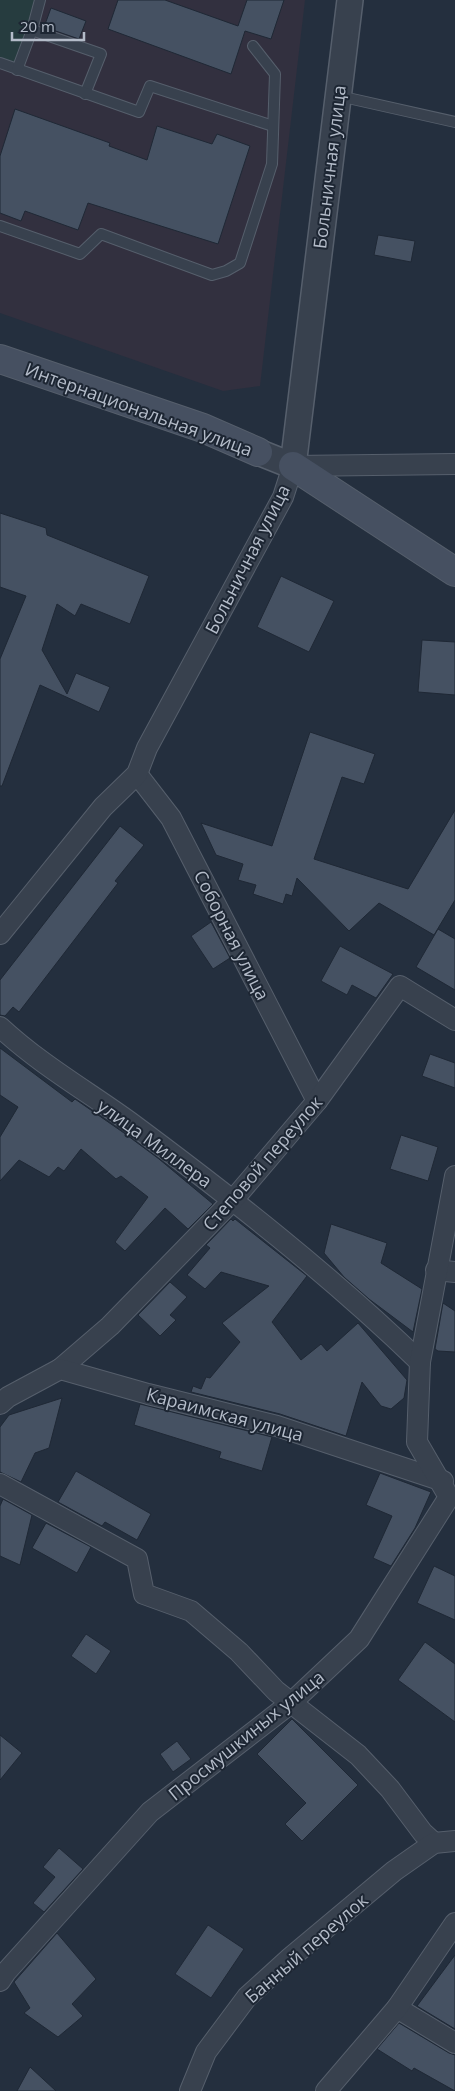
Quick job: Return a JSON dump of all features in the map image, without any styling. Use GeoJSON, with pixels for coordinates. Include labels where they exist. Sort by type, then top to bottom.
{"type":"FeatureCollection","features":[{"type":"Feature","properties":{"kind":"main road","name":"Интернациональная улица"},"geometry":{"type":"LineString","coordinates":[[0,359],[203,428],[258,452]]}},
{"type":"Feature","properties":{"kind":"main road","name":"Интернациональная улица"},"geometry":{"type":"LineString","coordinates":[[292,466],[455,572]]}},
{"type":"Feature","properties":{"kind":"street","name":"Больничная улица"},"geometry":{"type":"LineString","coordinates":[[0,934],[103,808],[137,774],[147,748],[282,497],[292,466],[350,0]]}},
{"type":"Feature","properties":{"kind":"street","name":"Интернациональная улица"},"geometry":{"type":"LineString","coordinates":[[258,452],[292,466]]}},
{"type":"Feature","properties":{"kind":"street"},"geometry":{"type":"LineString","coordinates":[[292,466],[455,464]]}},
{"type":"Feature","properties":{"kind":"street","name":"Соборная улица"},"geometry":{"type":"LineString","coordinates":[[137,774],[172,818],[317,1101]]}},
{"type":"Feature","properties":{"kind":"street","name":"Степовой переулок"},"geometry":{"type":"LineString","coordinates":[[60,1369],[110,1326],[233,1200],[317,1101],[400,986],[455,1020]]}},
{"type":"Feature","properties":{"kind":"street","name":"улица Миллера"},"geometry":{"type":"LineString","coordinates":[[0,1027],[52,1070],[129,1122],[233,1200],[330,1279],[420,1362]]}},
{"type":"Feature","properties":{"kind":"street","name":"Просмушкиных улица"},"geometry":{"type":"LineString","coordinates":[[0,1981],[150,1812],[291,1703],[359,1639],[449,1497],[446,1482],[417,1442],[420,1362],[446,1271],[455,1176]]}},
{"type":"Feature","properties":{"kind":"street"},"geometry":{"type":"LineString","coordinates":[[0,1404],[8,1397],[60,1369]]}},
{"type":"Feature","properties":{"kind":"street","name":"Караимская улица"},"geometry":{"type":"LineString","coordinates":[[60,1369],[148,1394],[277,1426],[446,1482]]}},
{"type":"Feature","properties":{"kind":"street"},"geometry":{"type":"LineString","coordinates":[[0,1484],[137,1559],[144,1594],[191,1611],[239,1652],[276,1691],[358,1755],[390,1789],[423,1833],[434,1843]]}},
{"type":"Feature","properties":{"kind":"street","name":"Банный переулок"},"geometry":{"type":"LineString","coordinates":[[190,2091],[206,2052],[246,1997],[394,1871],[434,1843],[455,1841]]}},
{"type":"Feature","properties":{"kind":"street"},"geometry":{"type":"LineString","coordinates":[[326,2091],[397,2008],[455,1923]]}},
{"type":"Feature","properties":{"kind":"street"},"geometry":{"type":"LineString","coordinates":[[397,2008],[455,2043]]}},
{"type":"Feature","properties":{"kind":"lane"},"geometry":{"type":"LineString","coordinates":[[17,70],[32,30],[40,0]]}},
{"type":"Feature","properties":{"kind":"lane"},"geometry":{"type":"LineString","coordinates":[[32,30],[101,54],[86,94]]}},
{"type":"Feature","properties":{"kind":"lane"},"geometry":{"type":"LineString","coordinates":[[0,226],[80,254],[101,234],[212,275],[226,272],[240,263],[272,164],[275,74],[253,46]]}},
{"type":"Feature","properties":{"kind":"lane"},"geometry":{"type":"LineString","coordinates":[[0,63],[139,112],[150,86],[272,126]]}},
{"type":"Feature","properties":{"kind":"lane"},"geometry":{"type":"LineString","coordinates":[[338,96],[455,122]]}},
{"type":"Feature","properties":{"kind":"shaded area"},"geometry":{"type":"Polygon","coordinates":[[[0,0],[305,0],[260,386],[223,391],[0,313],[0,0]]]}},
{"type":"Feature","properties":{"kind":"green space"},"geometry":{"type":"Polygon","coordinates":[[[0,0],[40,0],[17,70],[0,63],[0,0]]]}},
{"type":"Feature","properties":{"kind":"building"},"geometry":{"type":"Polygon","coordinates":[[[118,0],[165,0],[238,26],[247,0],[284,0],[271,39],[245,31],[231,74],[108,29],[118,0]]]}},
{"type":"Feature","properties":{"kind":"building"},"geometry":{"type":"Polygon","coordinates":[[[51,8],[86,21],[79,39],[44,27],[51,8]]]}},
{"type":"Feature","properties":{"kind":"building"},"geometry":{"type":"Polygon","coordinates":[[[15,109],[110,143],[109,146],[147,160],[157,126],[212,144],[217,134],[250,146],[218,244],[88,203],[78,230],[25,211],[21,221],[0,213],[0,156],[15,109]]]}},
{"type":"Feature","properties":{"kind":"building"},"geometry":{"type":"Polygon","coordinates":[[[378,235],[415,241],[411,262],[374,255],[378,235]]]}},
{"type":"Feature","properties":{"kind":"building"},"geometry":{"type":"Polygon","coordinates":[[[0,513],[46,528],[47,535],[149,576],[130,624],[81,604],[75,616],[57,604],[42,650],[67,694],[76,673],[110,687],[99,712],[40,685],[2,786],[0,786],[0,659],[26,596],[0,587],[0,513]]]}},
{"type":"Feature","properties":{"kind":"building"},"geometry":{"type":"Polygon","coordinates":[[[281,576],[334,601],[309,652],[257,627],[281,576]]]}},
{"type":"Feature","properties":{"kind":"building"},"geometry":{"type":"Polygon","coordinates":[[[422,640],[455,642],[455,695],[418,692],[422,640]]]}},
{"type":"Feature","properties":{"kind":"building"},"geometry":{"type":"Polygon","coordinates":[[[310,732],[375,754],[364,784],[342,777],[314,859],[408,889],[455,810],[455,900],[434,935],[379,903],[349,931],[297,878],[292,896],[286,894],[283,904],[253,894],[256,885],[238,880],[243,864],[216,855],[201,823],[272,846],[310,732]]]}},
{"type":"Feature","properties":{"kind":"building"},"geometry":{"type":"Polygon","coordinates":[[[120,826],[144,845],[115,881],[118,883],[19,1012],[13,1007],[5,1016],[0,1015],[0,980],[120,826]]]}},
{"type":"Feature","properties":{"kind":"building"},"geometry":{"type":"Polygon","coordinates":[[[211,922],[230,958],[213,969],[191,936],[211,922]]]}},
{"type":"Feature","properties":{"kind":"building"},"geometry":{"type":"Polygon","coordinates":[[[438,929],[455,939],[455,990],[416,967],[438,929]]]}},
{"type":"Feature","properties":{"kind":"building"},"geometry":{"type":"Polygon","coordinates":[[[340,946],[393,974],[376,998],[352,985],[347,995],[321,981],[340,946]]]}},
{"type":"Feature","properties":{"kind":"building"},"geometry":{"type":"Polygon","coordinates":[[[0,1048],[72,1102],[75,1099],[124,1133],[159,1159],[213,1204],[188,1229],[165,1208],[125,1251],[115,1242],[148,1197],[121,1176],[116,1179],[81,1149],[64,1171],[58,1167],[49,1177],[19,1160],[0,1181],[0,1137],[18,1107],[0,1095],[0,1048]]]}},
{"type":"Feature","properties":{"kind":"building"},"geometry":{"type":"Polygon","coordinates":[[[430,1054],[455,1063],[455,1088],[422,1076],[430,1054]]]}},
{"type":"Feature","properties":{"kind":"building"},"geometry":{"type":"Polygon","coordinates":[[[401,1135],[438,1147],[428,1181],[390,1169],[401,1135]]]}},
{"type":"Feature","properties":{"kind":"building"},"geometry":{"type":"Polygon","coordinates":[[[231,1219],[233,1221],[235,1219],[307,1276],[272,1322],[301,1360],[321,1344],[327,1351],[358,1323],[407,1380],[404,1398],[391,1409],[381,1406],[362,1382],[346,1436],[280,1414],[191,1392],[193,1386],[201,1389],[206,1377],[210,1378],[240,1342],[222,1323],[269,1286],[221,1272],[205,1289],[187,1275],[210,1248],[206,1245],[231,1219]]]}},
{"type":"Feature","properties":{"kind":"building"},"geometry":{"type":"Polygon","coordinates":[[[331,1224],[387,1243],[381,1263],[422,1289],[413,1332],[369,1299],[344,1277],[324,1253],[331,1224]]]}},
{"type":"Feature","properties":{"kind":"building"},"geometry":{"type":"Polygon","coordinates":[[[170,1282],[187,1297],[170,1315],[176,1320],[160,1336],[138,1315],[170,1282]]]}},
{"type":"Feature","properties":{"kind":"building"},"geometry":{"type":"Polygon","coordinates":[[[443,1303],[455,1311],[455,1352],[438,1351],[435,1349],[443,1303]]]}},
{"type":"Feature","properties":{"kind":"building"},"geometry":{"type":"Polygon","coordinates":[[[62,1398],[49,1448],[35,1453],[21,1482],[0,1472],[0,1427],[9,1415],[62,1398]]]}},
{"type":"Feature","properties":{"kind":"building"},"geometry":{"type":"Polygon","coordinates":[[[140,1404],[272,1437],[262,1471],[219,1458],[221,1452],[134,1425],[140,1404]]]}},
{"type":"Feature","properties":{"kind":"building"},"geometry":{"type":"Polygon","coordinates":[[[76,1471],[151,1514],[137,1540],[105,1522],[102,1526],[58,1502],[76,1471]]]}},
{"type":"Feature","properties":{"kind":"building"},"geometry":{"type":"Polygon","coordinates":[[[380,1473],[431,1492],[415,1528],[391,1566],[373,1558],[392,1516],[366,1505],[380,1473]]]}},
{"type":"Feature","properties":{"kind":"building"},"geometry":{"type":"Polygon","coordinates":[[[3,1499],[32,1515],[20,1565],[0,1556],[0,1506],[3,1499]]]}},
{"type":"Feature","properties":{"kind":"building"},"geometry":{"type":"Polygon","coordinates":[[[46,1523],[91,1547],[77,1573],[32,1548],[46,1523]]]}},
{"type":"Feature","properties":{"kind":"building"},"geometry":{"type":"Polygon","coordinates":[[[434,1566],[455,1576],[455,1620],[417,1603],[434,1566]]]}},
{"type":"Feature","properties":{"kind":"building"},"geometry":{"type":"Polygon","coordinates":[[[86,1634],[111,1651],[96,1674],[71,1656],[86,1634]]]}},
{"type":"Feature","properties":{"kind":"building"},"geometry":{"type":"Polygon","coordinates":[[[425,1642],[455,1664],[455,1722],[398,1680],[425,1642]]]}},
{"type":"Feature","properties":{"kind":"building"},"geometry":{"type":"Polygon","coordinates":[[[292,1719],[358,1785],[302,1841],[285,1824],[306,1803],[257,1754],[292,1719]]]}},
{"type":"Feature","properties":{"kind":"building"},"geometry":{"type":"Polygon","coordinates":[[[0,1735],[22,1753],[0,1780],[0,1735]]]}},
{"type":"Feature","properties":{"kind":"building"},"geometry":{"type":"Polygon","coordinates":[[[177,1741],[191,1759],[173,1772],[160,1754],[177,1741]]]}},
{"type":"Feature","properties":{"kind":"building"},"geometry":{"type":"Polygon","coordinates":[[[59,1848],[83,1869],[44,1912],[33,1903],[55,1877],[43,1867],[59,1848]]]}},
{"type":"Feature","properties":{"kind":"building"},"geometry":{"type":"Polygon","coordinates":[[[208,1925],[244,1949],[211,1998],[175,1974],[208,1925]]]}},
{"type":"Feature","properties":{"kind":"building"},"geometry":{"type":"Polygon","coordinates":[[[57,1933],[96,1979],[72,2004],[83,2016],[58,2037],[24,2013],[30,2008],[14,1982],[57,1933]]]}},
{"type":"Feature","properties":{"kind":"building"},"geometry":{"type":"Polygon","coordinates":[[[455,1955],[455,2029],[417,2006],[455,1955]]]}},
{"type":"Feature","properties":{"kind":"building"},"geometry":{"type":"Polygon","coordinates":[[[399,2023],[455,2055],[455,2091],[414,2068],[412,2071],[377,2049],[399,2023]]]}},
{"type":"Feature","properties":{"kind":"building"},"geometry":{"type":"Polygon","coordinates":[[[30,2067],[56,2091],[17,2091],[30,2067]]]}}]}
